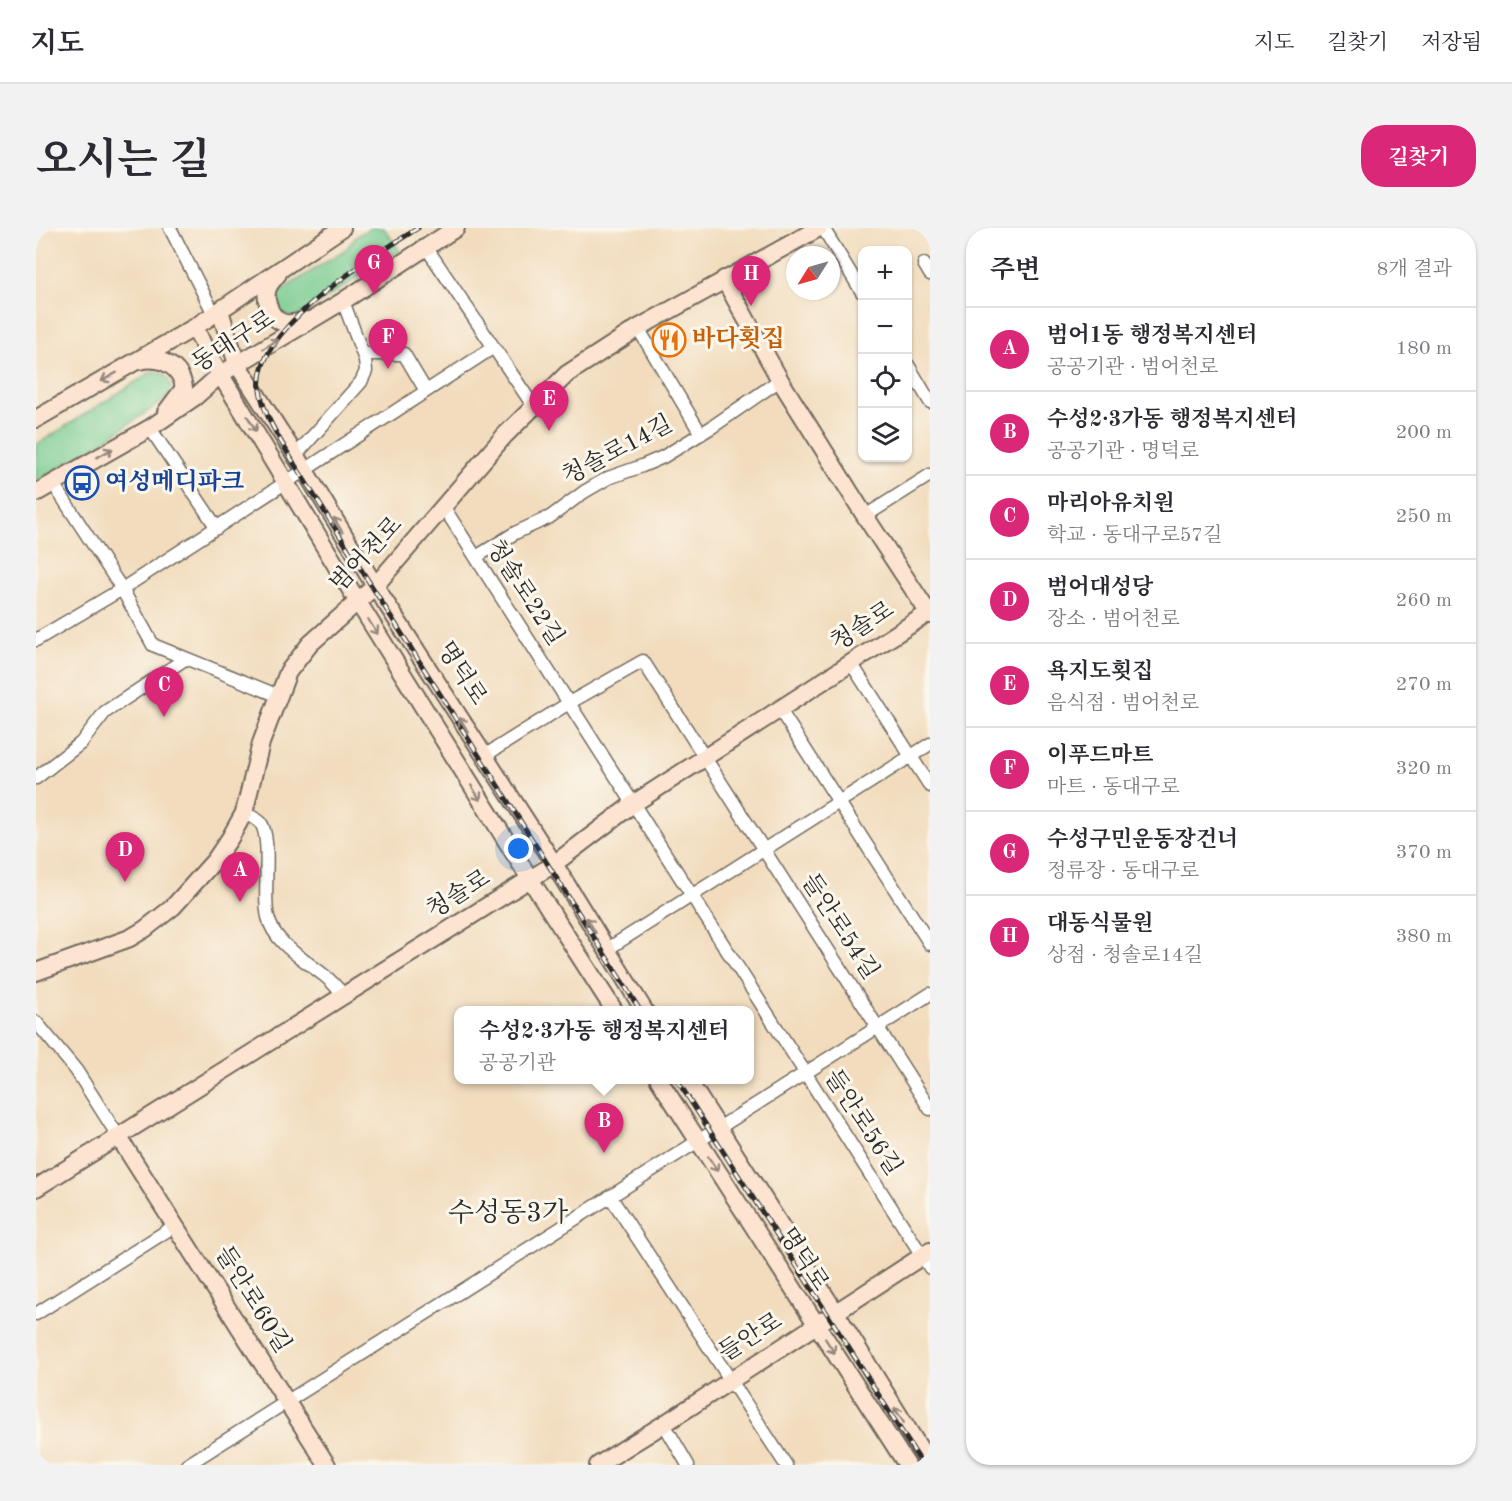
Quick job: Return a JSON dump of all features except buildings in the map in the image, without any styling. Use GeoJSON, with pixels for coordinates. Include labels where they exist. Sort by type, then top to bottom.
{"type":"FeatureCollection","features":[{"type":"Feature","properties":{"kind":"main road","name":"동대구로"},"geometry":{"type":"LineString","coordinates":[[36,419],[195,327],[342,228]]}},
{"type":"Feature","properties":{"kind":"main road","name":"동대구로"},"geometry":{"type":"LineString","coordinates":[[237,364],[344,301],[456,228]]}},
{"type":"Feature","properties":{"kind":"main road","name":"범어천로"},"geometry":{"type":"LineString","coordinates":[[36,972],[130,938],[173,907],[215,860],[231,838],[244,813],[261,743],[288,672],[310,644],[375,586],[505,435],[567,374],[638,328],[821,228]]}},
{"type":"Feature","properties":{"kind":"main road"},"geometry":{"type":"LineString","coordinates":[[282,268],[268,287],[266,300],[271,315],[278,321],[295,323],[321,314]]}},
{"type":"Feature","properties":{"kind":"main road"},"geometry":{"type":"LineString","coordinates":[[724,279],[780,380],[865,516],[930,613]]}},
{"type":"Feature","properties":{"kind":"main road"},"geometry":{"type":"LineString","coordinates":[[221,365],[226,335],[237,310],[264,280]]}},
{"type":"Feature","properties":{"kind":"main road","name":"명덕로"},"geometry":{"type":"LineString","coordinates":[[217,312],[237,364],[375,586],[554,864],[641,1006]]}},
{"type":"Feature","properties":{"kind":"main road"},"geometry":{"type":"LineString","coordinates":[[195,327],[205,349],[221,365],[237,364]]}},
{"type":"Feature","properties":{"kind":"main road"},"geometry":{"type":"LineString","coordinates":[[160,348],[194,345],[205,349]]}},
{"type":"Feature","properties":{"kind":"main road"},"geometry":{"type":"LineString","coordinates":[[135,362],[147,359],[165,362],[174,367],[183,382],[184,388],[154,425]]}},
{"type":"Feature","properties":{"kind":"main road","name":"동대구로"},"geometry":{"type":"LineString","coordinates":[[36,493],[154,425],[195,397],[221,365]]}},
{"type":"Feature","properties":{"kind":"main road","name":"명덕로"},"geometry":{"type":"LineString","coordinates":[[221,365],[358,602],[611,1006]]}},
{"type":"Feature","properties":{"kind":"main road","name":"청솔로"},"geometry":{"type":"LineString","coordinates":[[36,1188],[554,864],[633,804],[930,613]]}},
{"type":"Feature","properties":{"kind":"main road","name":"명덕로"},"geometry":{"type":"LineString","coordinates":[[662,1084],[907,1465]]}},
{"type":"Feature","properties":{"kind":"main road","name":"명덕로"},"geometry":{"type":"LineString","coordinates":[[691,1084],[836,1312],[930,1465]]}},
{"type":"Feature","properties":{"kind":"main road","name":"들안로60길"},"geometry":{"type":"LineString","coordinates":[[118,1136],[327,1465]]}},
{"type":"Feature","properties":{"kind":"main road","name":"들안로"},"geometry":{"type":"LineString","coordinates":[[598,1465],[836,1312],[927,1258]]}},
{"type":"Feature","properties":{"kind":"street"},"geometry":{"type":"LineString","coordinates":[[170,228],[217,312]]}},
{"type":"Feature","properties":{"kind":"street"},"geometry":{"type":"LineString","coordinates":[[821,228],[858,286]]}},
{"type":"Feature","properties":{"kind":"street"},"geometry":{"type":"LineString","coordinates":[[426,248],[534,407]]}},
{"type":"Feature","properties":{"kind":"street"},"geometry":{"type":"LineString","coordinates":[[36,640],[123,589],[287,482],[361,382],[366,371],[363,354],[344,301]]}},
{"type":"Feature","properties":{"kind":"street"},"geometry":{"type":"LineString","coordinates":[[638,328],[701,434]]}},
{"type":"Feature","properties":{"kind":"street"},"geometry":{"type":"LineString","coordinates":[[300,462],[426,391],[494,347]]}},
{"type":"Feature","properties":{"kind":"street"},"geometry":{"type":"LineString","coordinates":[[363,354],[411,353],[426,391]]}},
{"type":"Feature","properties":{"kind":"street"},"geometry":{"type":"LineString","coordinates":[[912,372],[930,402]]}},
{"type":"Feature","properties":{"kind":"street","name":"청솔로14길"},"geometry":{"type":"LineString","coordinates":[[476,557],[515,533],[550,517],[608,478],[642,466],[701,434],[780,380]]}},
{"type":"Feature","properties":{"kind":"street"},"geometry":{"type":"LineString","coordinates":[[154,425],[217,528]]}},
{"type":"Feature","properties":{"kind":"street"},"geometry":{"type":"LineString","coordinates":[[865,516],[930,475]]}},
{"type":"Feature","properties":{"kind":"street"},"geometry":{"type":"LineString","coordinates":[[53,483],[123,589],[153,645],[279,696]]}},
{"type":"Feature","properties":{"kind":"street","name":"청솔로22길"},"geometry":{"type":"LineString","coordinates":[[443,506],[633,804]]}},
{"type":"Feature","properties":{"kind":"street"},"geometry":{"type":"LineString","coordinates":[[36,778],[81,743],[105,712],[186,660]]}},
{"type":"Feature","properties":{"kind":"street","name":"들안로54길"},"geometry":{"type":"LineString","coordinates":[[569,703],[644,661],[930,1109]]}},
{"type":"Feature","properties":{"kind":"street"},"geometry":{"type":"LineString","coordinates":[[851,663],[930,786]]}},
{"type":"Feature","properties":{"kind":"street"},"geometry":{"type":"LineString","coordinates":[[484,756],[569,703]]}},
{"type":"Feature","properties":{"kind":"street"},"geometry":{"type":"LineString","coordinates":[[780,710],[930,944]]}},
{"type":"Feature","properties":{"kind":"street"},"geometry":{"type":"LineString","coordinates":[[606,950],[930,744]]}},
{"type":"Feature","properties":{"kind":"street","name":"들안로56길"},"geometry":{"type":"LineString","coordinates":[[633,804],[805,1073],[927,1258]]}},
{"type":"Feature","properties":{"kind":"street"},"geometry":{"type":"LineString","coordinates":[[244,813],[260,822],[264,833],[267,909],[270,923],[289,949],[330,980],[344,995]]}},
{"type":"Feature","properties":{"kind":"street"},"geometry":{"type":"LineString","coordinates":[[805,1073],[930,994]]}},
{"type":"Feature","properties":{"kind":"street"},"geometry":{"type":"LineString","coordinates":[[36,1022],[76,1070],[118,1136]]}},
{"type":"Feature","properties":{"kind":"street","name":"들안로56길"},"geometry":{"type":"LineString","coordinates":[[286,1400],[805,1073]]}},
{"type":"Feature","properties":{"kind":"street"},"geometry":{"type":"LineString","coordinates":[[610,1196],[786,1465]]}},
{"type":"Feature","properties":{"kind":"street"},"geometry":{"type":"LineString","coordinates":[[36,1314],[176,1225]]}},
{"type":"Feature","properties":{"kind":"street"},"geometry":{"type":"LineString","coordinates":[[187,1465],[286,1400]]}},
{"type":"Feature","properties":{"kind":"street"},"geometry":{"type":"LineString","coordinates":[[664,1424],[688,1465]]}},
{"type":"Feature","properties":{"kind":"green space"},"geometry":{"type":"Polygon","coordinates":[[[370,228],[384,228],[400,251],[296,317],[275,311],[275,297],[279,292],[346,249],[357,236],[370,228]]]}},
{"type":"Feature","properties":{"kind":"green space"},"geometry":{"type":"Polygon","coordinates":[[[153,371],[163,374],[169,381],[170,389],[166,399],[99,444],[36,482],[36,445],[153,371]]]}},
{"type":"Feature","properties":{"kind":"railway"},"geometry":{"type":"LineString","coordinates":[[418,228],[346,275],[294,319],[275,343],[262,367],[260,390],[262,400],[274,429],[295,465],[637,1006]]}},
{"type":"Feature","properties":{"kind":"railway"},"geometry":{"type":"LineString","coordinates":[[680,1084],[923,1465]]}},
{"type":"Feature","properties":{"kind":"place","name":"수성구민운동장건너"},"geometry":{"type":"Point","coordinates":[374,295]}},
{"type":"Feature","properties":{"kind":"place","name":"대동식물원"},"geometry":{"type":"Point","coordinates":[751,306]}},
{"type":"Feature","properties":{"kind":"place","name":"바다횟집"},"geometry":{"type":"Point","coordinates":[669,340]}},
{"type":"Feature","properties":{"kind":"place","name":"이푸드마트"},"geometry":{"type":"Point","coordinates":[388,369]}},
{"type":"Feature","properties":{"kind":"place","name":"욕지도횟집"},"geometry":{"type":"Point","coordinates":[549,431]}},
{"type":"Feature","properties":{"kind":"place","name":"여성메디파크"},"geometry":{"type":"Point","coordinates":[82,483]}},
{"type":"Feature","properties":{"kind":"place","name":"마리아유치원"},"geometry":{"type":"Point","coordinates":[164,717]}},
{"type":"Feature","properties":{"kind":"place","name":"범어대성당"},"geometry":{"type":"Point","coordinates":[125,882]}},
{"type":"Feature","properties":{"kind":"place","name":"범어1동 행정복지센터"},"geometry":{"type":"Point","coordinates":[240,902]}},
{"type":"Feature","properties":{"kind":"place","name":"수성2·3가동 행정복지센터"},"geometry":{"type":"Point","coordinates":[604,1153]}},
{"type":"Feature","properties":{"kind":"district","name":"수성동3가"},"geometry":{"type":"Point","coordinates":[508,1213]}}]}
